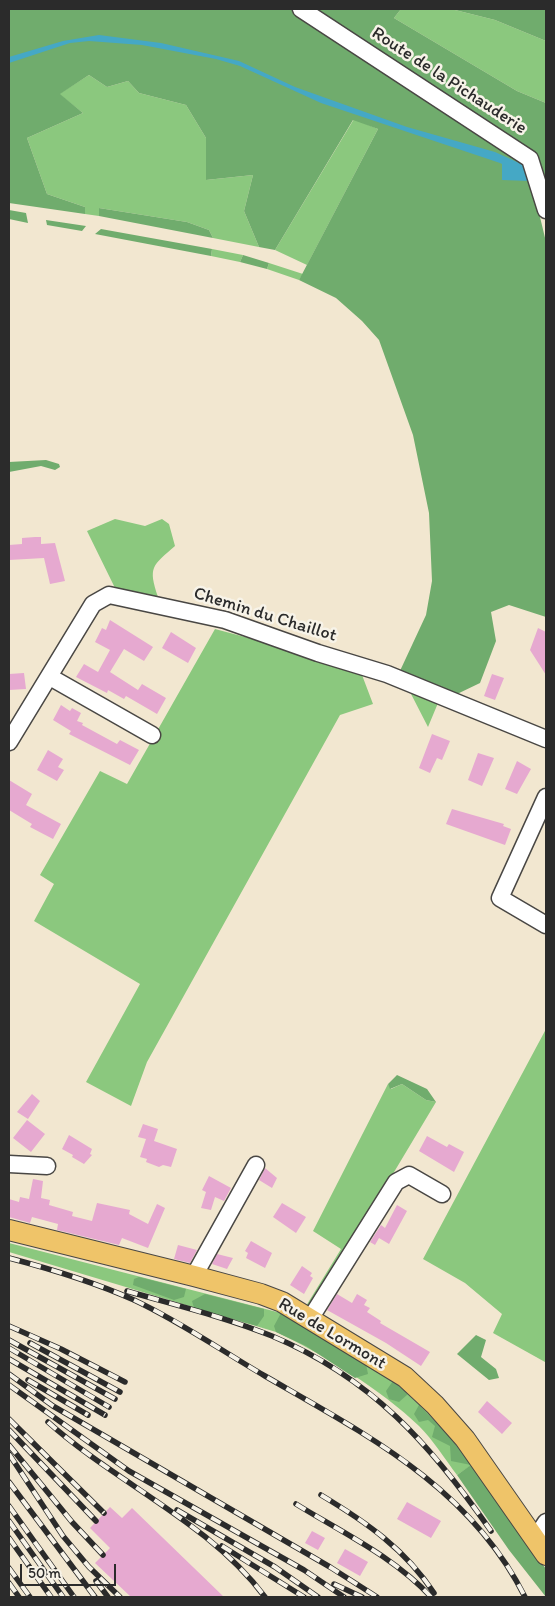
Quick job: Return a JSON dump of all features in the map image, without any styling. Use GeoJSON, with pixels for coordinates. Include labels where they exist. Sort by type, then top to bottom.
{"type":"FeatureCollection","features":[{"type":"Feature","properties":{"kind":"main road","name":"Rue de Lormont"},"geometry":{"type":"LineString","coordinates":[[9,1230],[194,1276],[261,1294],[282,1302],[405,1377],[465,1439],[541,1547]]}},
{"type":"Feature","properties":{"kind":"street","name":"Route de la Pichauderie"},"geometry":{"type":"LineString","coordinates":[[301,9],[530,159],[546,210]]}},
{"type":"Feature","properties":{"kind":"street","name":"Chemin du Chaillot"},"geometry":{"type":"LineString","coordinates":[[9,742],[93,604],[109,595],[225,620],[318,653],[387,674],[546,739]]}},
{"type":"Feature","properties":{"kind":"street"},"geometry":{"type":"LineString","coordinates":[[50,677],[152,735]]}},
{"type":"Feature","properties":{"kind":"street"},"geometry":{"type":"LineString","coordinates":[[546,797],[500,898],[546,925]]}},
{"type":"Feature","properties":{"kind":"street"},"geometry":{"type":"LineString","coordinates":[[9,1164],[46,1166]]}},
{"type":"Feature","properties":{"kind":"street"},"geometry":{"type":"LineString","coordinates":[[194,1276],[256,1165]]}},
{"type":"Feature","properties":{"kind":"street"},"geometry":{"type":"LineString","coordinates":[[310,1319],[396,1182],[409,1175],[442,1194]]}},
{"type":"Feature","properties":{"kind":"street"},"geometry":{"type":"LineString","coordinates":[[541,1547],[546,1522]]}},
{"type":"Feature","properties":{"kind":"green space"},"geometry":{"type":"Polygon","coordinates":[[[9,9],[293,9],[528,167],[546,242],[546,617],[509,605],[491,612],[496,641],[480,683],[455,695],[399,673],[426,615],[432,581],[429,513],[413,435],[379,340],[362,321],[336,298],[299,280],[378,129],[353,120],[275,250],[259,247],[244,211],[253,175],[206,180],[206,138],[186,105],[139,93],[128,81],[107,87],[89,75],[60,94],[83,113],[27,138],[47,194],[85,207],[85,214],[9,203],[9,9]]]}},
{"type":"Feature","properties":{"kind":"green space"},"geometry":{"type":"Polygon","coordinates":[[[309,9],[401,9],[394,18],[517,91],[546,103],[546,188],[539,161],[309,9]]]}},
{"type":"Feature","properties":{"kind":"green space"},"geometry":{"type":"Polygon","coordinates":[[[401,9],[451,9],[495,20],[546,41],[546,103],[517,91],[394,18],[401,9]]]}},
{"type":"Feature","properties":{"kind":"green space"},"geometry":{"type":"Polygon","coordinates":[[[451,9],[546,9],[546,41],[495,20],[451,9]]]}},
{"type":"Feature","properties":{"kind":"green space"},"geometry":{"type":"Polygon","coordinates":[[[89,75],[107,87],[128,81],[139,93],[186,105],[206,138],[206,180],[253,175],[244,211],[259,247],[213,238],[209,230],[187,222],[99,208],[99,216],[85,214],[85,207],[47,194],[27,138],[83,113],[59,94],[89,75]]]}},
{"type":"Feature","properties":{"kind":"green space"},"geometry":{"type":"Polygon","coordinates":[[[354,119],[378,129],[307,265],[275,250],[354,119]]]}},
{"type":"Feature","properties":{"kind":"green space"},"geometry":{"type":"Polygon","coordinates":[[[99,208],[187,222],[209,230],[213,238],[99,216],[99,208]]]}},
{"type":"Feature","properties":{"kind":"green space"},"geometry":{"type":"Polygon","coordinates":[[[9,210],[26,213],[28,223],[9,219],[9,210]]]}},
{"type":"Feature","properties":{"kind":"green space"},"geometry":{"type":"Polygon","coordinates":[[[46,220],[86,226],[82,231],[47,225],[46,220]]]}},
{"type":"Feature","properties":{"kind":"green space"},"geometry":{"type":"Polygon","coordinates":[[[101,229],[212,249],[211,256],[95,234],[101,229]]]}},
{"type":"Feature","properties":{"kind":"green space"},"geometry":{"type":"Polygon","coordinates":[[[212,249],[243,255],[240,262],[211,256],[212,249]]]}},
{"type":"Feature","properties":{"kind":"green space"},"geometry":{"type":"Polygon","coordinates":[[[243,255],[269,263],[267,269],[240,262],[243,255]]]}},
{"type":"Feature","properties":{"kind":"green space"},"geometry":{"type":"Polygon","coordinates":[[[269,263],[303,274],[299,280],[267,269],[269,263]]]}},
{"type":"Feature","properties":{"kind":"green space"},"geometry":{"type":"Polygon","coordinates":[[[46,460],[59,464],[60,467],[55,470],[41,466],[9,472],[9,462],[46,460]]]}},
{"type":"Feature","properties":{"kind":"green space"},"geometry":{"type":"Polygon","coordinates":[[[115,519],[145,526],[162,519],[169,524],[175,546],[161,558],[154,568],[153,579],[158,597],[115,588],[87,531],[115,519]]]}},
{"type":"Feature","properties":{"kind":"green space"},"geometry":{"type":"Polygon","coordinates":[[[215,629],[275,645],[362,675],[373,704],[340,715],[147,1062],[131,1106],[86,1082],[140,984],[34,921],[54,884],[40,875],[100,771],[127,784],[215,629]]]}},
{"type":"Feature","properties":{"kind":"green space"},"geometry":{"type":"Polygon","coordinates":[[[410,692],[438,703],[428,727],[410,692]]]}},
{"type":"Feature","properties":{"kind":"green space"},"geometry":{"type":"Polygon","coordinates":[[[546,1029],[545,1362],[493,1333],[502,1314],[465,1283],[423,1259],[546,1029]]]}},
{"type":"Feature","properties":{"kind":"green space"},"geometry":{"type":"Polygon","coordinates":[[[397,1075],[427,1089],[436,1102],[426,1100],[402,1084],[390,1089],[388,1084],[397,1075]]]}},
{"type":"Feature","properties":{"kind":"green space"},"geometry":{"type":"Polygon","coordinates":[[[388,1084],[391,1089],[402,1084],[426,1100],[436,1102],[312,1309],[306,1306],[341,1249],[313,1231],[388,1084]]]}},
{"type":"Feature","properties":{"kind":"green space"},"geometry":{"type":"Polygon","coordinates":[[[9,1243],[281,1313],[398,1385],[428,1413],[472,1465],[457,1475],[424,1431],[388,1400],[332,1362],[276,1332],[9,1252],[9,1243]]]}},
{"type":"Feature","properties":{"kind":"green space"},"geometry":{"type":"Polygon","coordinates":[[[139,1277],[186,1289],[184,1297],[174,1300],[133,1285],[134,1279],[139,1277]]]}},
{"type":"Feature","properties":{"kind":"green space"},"geometry":{"type":"Polygon","coordinates":[[[205,1294],[264,1309],[264,1316],[257,1326],[194,1308],[192,1301],[205,1294]]]}},
{"type":"Feature","properties":{"kind":"green space"},"geometry":{"type":"Polygon","coordinates":[[[281,1313],[366,1364],[368,1374],[355,1378],[306,1346],[276,1332],[274,1326],[281,1313]]]}},
{"type":"Feature","properties":{"kind":"green space"},"geometry":{"type":"Polygon","coordinates":[[[476,1335],[486,1340],[481,1357],[496,1369],[499,1378],[489,1380],[457,1354],[476,1335]]]}},
{"type":"Feature","properties":{"kind":"green space"},"geometry":{"type":"Polygon","coordinates":[[[393,1381],[408,1394],[399,1402],[389,1399],[386,1391],[393,1381]]]}},
{"type":"Feature","properties":{"kind":"green space"},"geometry":{"type":"Polygon","coordinates":[[[419,1405],[450,1437],[472,1465],[546,1569],[546,1597],[509,1550],[457,1475],[471,1465],[451,1461],[450,1446],[432,1437],[435,1426],[428,1420],[419,1422],[414,1414],[419,1405]]]}},
{"type":"Feature","properties":{"kind":"water"},"geometry":{"type":"Polygon","coordinates":[[[99,35],[161,43],[239,61],[295,87],[407,127],[495,152],[528,167],[531,181],[502,180],[502,164],[500,163],[321,103],[240,66],[216,59],[142,45],[89,41],[70,43],[9,63],[9,57],[63,41],[99,35]]]}},
{"type":"Feature","properties":{"kind":"building"},"geometry":{"type":"Polygon","coordinates":[[[41,537],[41,544],[55,543],[65,581],[50,584],[44,558],[9,560],[9,545],[22,544],[22,538],[41,537]]]}},
{"type":"Feature","properties":{"kind":"building"},"geometry":{"type":"Polygon","coordinates":[[[110,620],[153,647],[144,661],[124,649],[110,672],[138,690],[142,684],[166,698],[157,714],[126,696],[124,699],[108,690],[107,693],[76,677],[84,664],[98,672],[110,650],[95,642],[102,628],[106,630],[110,620]]]}},
{"type":"Feature","properties":{"kind":"building"},"geometry":{"type":"Polygon","coordinates":[[[538,628],[546,632],[546,675],[530,650],[538,628]]]}},
{"type":"Feature","properties":{"kind":"building"},"geometry":{"type":"Polygon","coordinates":[[[171,632],[196,648],[188,663],[162,648],[171,632]]]}},
{"type":"Feature","properties":{"kind":"building"},"geometry":{"type":"Polygon","coordinates":[[[24,673],[26,689],[9,690],[9,674],[24,673]]]}},
{"type":"Feature","properties":{"kind":"building"},"geometry":{"type":"Polygon","coordinates":[[[492,674],[504,678],[495,700],[484,696],[492,674]]]}},
{"type":"Feature","properties":{"kind":"building"},"geometry":{"type":"Polygon","coordinates":[[[61,705],[70,711],[72,708],[81,713],[77,721],[83,723],[82,725],[117,744],[120,740],[139,750],[130,765],[69,734],[71,731],[53,720],[61,705]]]}},
{"type":"Feature","properties":{"kind":"building"},"geometry":{"type":"Polygon","coordinates":[[[432,734],[450,741],[442,760],[437,758],[430,773],[419,768],[432,734]]]}},
{"type":"Feature","properties":{"kind":"building"},"geometry":{"type":"Polygon","coordinates":[[[48,750],[63,759],[58,767],[64,770],[57,781],[37,770],[48,750]]]}},
{"type":"Feature","properties":{"kind":"building"},"geometry":{"type":"Polygon","coordinates":[[[478,753],[494,758],[482,786],[468,780],[478,753]]]}},
{"type":"Feature","properties":{"kind":"building"},"geometry":{"type":"Polygon","coordinates":[[[517,761],[531,769],[517,794],[505,789],[517,761]]]}},
{"type":"Feature","properties":{"kind":"building"},"geometry":{"type":"Polygon","coordinates":[[[9,780],[32,794],[26,805],[61,824],[53,839],[30,827],[32,824],[9,810],[9,780]]]}},
{"type":"Feature","properties":{"kind":"building"},"geometry":{"type":"Polygon","coordinates":[[[452,809],[504,824],[503,826],[511,829],[505,845],[446,824],[452,809]]]}},
{"type":"Feature","properties":{"kind":"building"},"geometry":{"type":"Polygon","coordinates":[[[32,1094],[40,1101],[28,1119],[17,1112],[32,1094]]]}},
{"type":"Feature","properties":{"kind":"building"},"geometry":{"type":"Polygon","coordinates":[[[27,1120],[45,1134],[31,1152],[13,1138],[27,1120]]]}},
{"type":"Feature","properties":{"kind":"building"},"geometry":{"type":"Polygon","coordinates":[[[143,1124],[158,1129],[154,1141],[177,1149],[171,1167],[163,1165],[159,1167],[146,1162],[147,1159],[140,1157],[146,1139],[138,1137],[143,1124]]]}},
{"type":"Feature","properties":{"kind":"building"},"geometry":{"type":"Polygon","coordinates":[[[69,1135],[92,1149],[90,1154],[92,1155],[84,1164],[62,1149],[69,1135]]]}},
{"type":"Feature","properties":{"kind":"building"},"geometry":{"type":"Polygon","coordinates":[[[427,1136],[447,1147],[449,1144],[464,1152],[454,1172],[419,1151],[427,1136]]]}},
{"type":"Feature","properties":{"kind":"building"},"geometry":{"type":"Polygon","coordinates":[[[265,1168],[277,1178],[272,1188],[259,1180],[265,1168]]]}},
{"type":"Feature","properties":{"kind":"building"},"geometry":{"type":"Polygon","coordinates":[[[209,1176],[231,1188],[224,1201],[215,1197],[211,1210],[201,1208],[206,1192],[202,1190],[209,1176]]]}},
{"type":"Feature","properties":{"kind":"building"},"geometry":{"type":"Polygon","coordinates":[[[33,1179],[43,1181],[41,1198],[50,1200],[49,1205],[73,1212],[72,1216],[92,1221],[97,1203],[130,1210],[129,1214],[148,1224],[157,1204],[165,1208],[148,1248],[122,1238],[119,1245],[57,1230],[58,1224],[32,1217],[30,1223],[9,1217],[9,1199],[19,1202],[20,1197],[29,1199],[33,1179]]]}},
{"type":"Feature","properties":{"kind":"building"},"geometry":{"type":"Polygon","coordinates":[[[282,1203],[306,1217],[296,1233],[273,1217],[282,1203]]]}},
{"type":"Feature","properties":{"kind":"building"},"geometry":{"type":"Polygon","coordinates":[[[397,1205],[407,1211],[389,1244],[379,1238],[375,1245],[370,1242],[381,1225],[385,1228],[397,1205]]]}},
{"type":"Feature","properties":{"kind":"building"},"geometry":{"type":"Polygon","coordinates":[[[251,1241],[272,1253],[265,1268],[246,1258],[248,1253],[245,1251],[251,1241]]]}},
{"type":"Feature","properties":{"kind":"building"},"geometry":{"type":"Polygon","coordinates":[[[178,1245],[197,1250],[190,1263],[174,1259],[178,1245]]]}},
{"type":"Feature","properties":{"kind":"building"},"geometry":{"type":"Polygon","coordinates":[[[217,1254],[233,1258],[227,1269],[212,1264],[217,1254]]]}},
{"type":"Feature","properties":{"kind":"building"},"geometry":{"type":"Polygon","coordinates":[[[302,1266],[312,1273],[310,1276],[313,1278],[304,1294],[290,1285],[302,1266]]]}},
{"type":"Feature","properties":{"kind":"building"},"geometry":{"type":"Polygon","coordinates":[[[337,1294],[352,1303],[357,1294],[367,1300],[364,1305],[370,1308],[367,1312],[381,1321],[380,1323],[430,1352],[421,1366],[386,1343],[327,1310],[337,1294]]]}},
{"type":"Feature","properties":{"kind":"building"},"geometry":{"type":"Polygon","coordinates":[[[487,1401],[512,1423],[502,1434],[478,1412],[487,1401]]]}},
{"type":"Feature","properties":{"kind":"building"},"geometry":{"type":"Polygon","coordinates":[[[407,1502],[441,1521],[431,1538],[397,1519],[407,1502]]]}},
{"type":"Feature","properties":{"kind":"building"},"geometry":{"type":"Polygon","coordinates":[[[110,1507],[122,1518],[132,1508],[224,1597],[131,1597],[95,1563],[110,1548],[90,1528],[110,1507]]]}},
{"type":"Feature","properties":{"kind":"building"},"geometry":{"type":"Polygon","coordinates":[[[312,1531],[325,1538],[318,1550],[305,1543],[312,1531]]]}},
{"type":"Feature","properties":{"kind":"building"},"geometry":{"type":"Polygon","coordinates":[[[345,1549],[368,1562],[360,1576],[337,1563],[345,1549]]]}},
{"type":"Feature","properties":{"kind":"railway"},"geometry":{"type":"LineString","coordinates":[[9,1258],[88,1282],[119,1293],[151,1308],[378,1443],[413,1467],[476,1524],[502,1558],[525,1597]]}},
{"type":"Feature","properties":{"kind":"railway"},"geometry":{"type":"LineString","coordinates":[[127,1291],[254,1329],[308,1353],[340,1372],[397,1417],[422,1443],[446,1470],[491,1531]]}},
{"type":"Feature","properties":{"kind":"railway"},"geometry":{"type":"LineString","coordinates":[[9,1326],[61,1349],[125,1382]]}},
{"type":"Feature","properties":{"kind":"railway"},"geometry":{"type":"LineString","coordinates":[[9,1340],[115,1399]]}},
{"type":"Feature","properties":{"kind":"railway"},"geometry":{"type":"LineString","coordinates":[[30,1343],[120,1392]]}},
{"type":"Feature","properties":{"kind":"railway"},"geometry":{"type":"LineString","coordinates":[[9,1348],[109,1407]]}},
{"type":"Feature","properties":{"kind":"railway"},"geometry":{"type":"LineString","coordinates":[[9,1359],[105,1415]]}},
{"type":"Feature","properties":{"kind":"railway"},"geometry":{"type":"LineString","coordinates":[[9,1374],[53,1406],[330,1567],[377,1597]]}},
{"type":"Feature","properties":{"kind":"railway"},"geometry":{"type":"LineString","coordinates":[[28,1380],[88,1415]]}},
{"type":"Feature","properties":{"kind":"railway"},"geometry":{"type":"LineString","coordinates":[[9,1385],[129,1471],[304,1570],[344,1597]]}},
{"type":"Feature","properties":{"kind":"railway"},"geometry":{"type":"LineString","coordinates":[[9,1419],[104,1513]]}},
{"type":"Feature","properties":{"kind":"railway"},"geometry":{"type":"LineString","coordinates":[[48,1422],[103,1465],[190,1525],[242,1570],[265,1597]]}},
{"type":"Feature","properties":{"kind":"railway"},"geometry":{"type":"LineString","coordinates":[[9,1430],[96,1521]]}},
{"type":"Feature","properties":{"kind":"railway"},"geometry":{"type":"LineString","coordinates":[[9,1445],[72,1522],[103,1555]]}},
{"type":"Feature","properties":{"kind":"railway"},"geometry":{"type":"LineString","coordinates":[[9,1454],[63,1536],[89,1567],[120,1597]]}},
{"type":"Feature","properties":{"kind":"railway"},"geometry":{"type":"LineString","coordinates":[[9,1482],[95,1597]]}},
{"type":"Feature","properties":{"kind":"railway"},"geometry":{"type":"LineString","coordinates":[[321,1495],[369,1526],[397,1550],[423,1577],[434,1593]]}},
{"type":"Feature","properties":{"kind":"railway"},"geometry":{"type":"LineString","coordinates":[[296,1504],[384,1558],[417,1583],[431,1597]]}},
{"type":"Feature","properties":{"kind":"railway"},"geometry":{"type":"LineString","coordinates":[[9,1506],[74,1597]]}},
{"type":"Feature","properties":{"kind":"railway"},"geometry":{"type":"LineString","coordinates":[[177,1510],[275,1567],[318,1597]]}},
{"type":"Feature","properties":{"kind":"railway"},"geometry":{"type":"LineString","coordinates":[[9,1521],[63,1597]]}},
{"type":"Feature","properties":{"kind":"railway"},"geometry":{"type":"LineString","coordinates":[[9,1538],[51,1597]]}},
{"type":"Feature","properties":{"kind":"railway"},"geometry":{"type":"LineString","coordinates":[[222,1546],[304,1597]]}},
{"type":"Feature","properties":{"kind":"railway"},"geometry":{"type":"LineString","coordinates":[[9,1568],[30,1597]]}},
{"type":"Feature","properties":{"kind":"railway"},"geometry":{"type":"LineString","coordinates":[[96,1581],[108,1597]]}},
{"type":"Feature","properties":{"kind":"railway"},"geometry":{"type":"LineString","coordinates":[[9,1583],[19,1597]]}},
{"type":"Feature","properties":{"kind":"railway"},"geometry":{"type":"LineString","coordinates":[[334,1584],[362,1597]]}}]}
